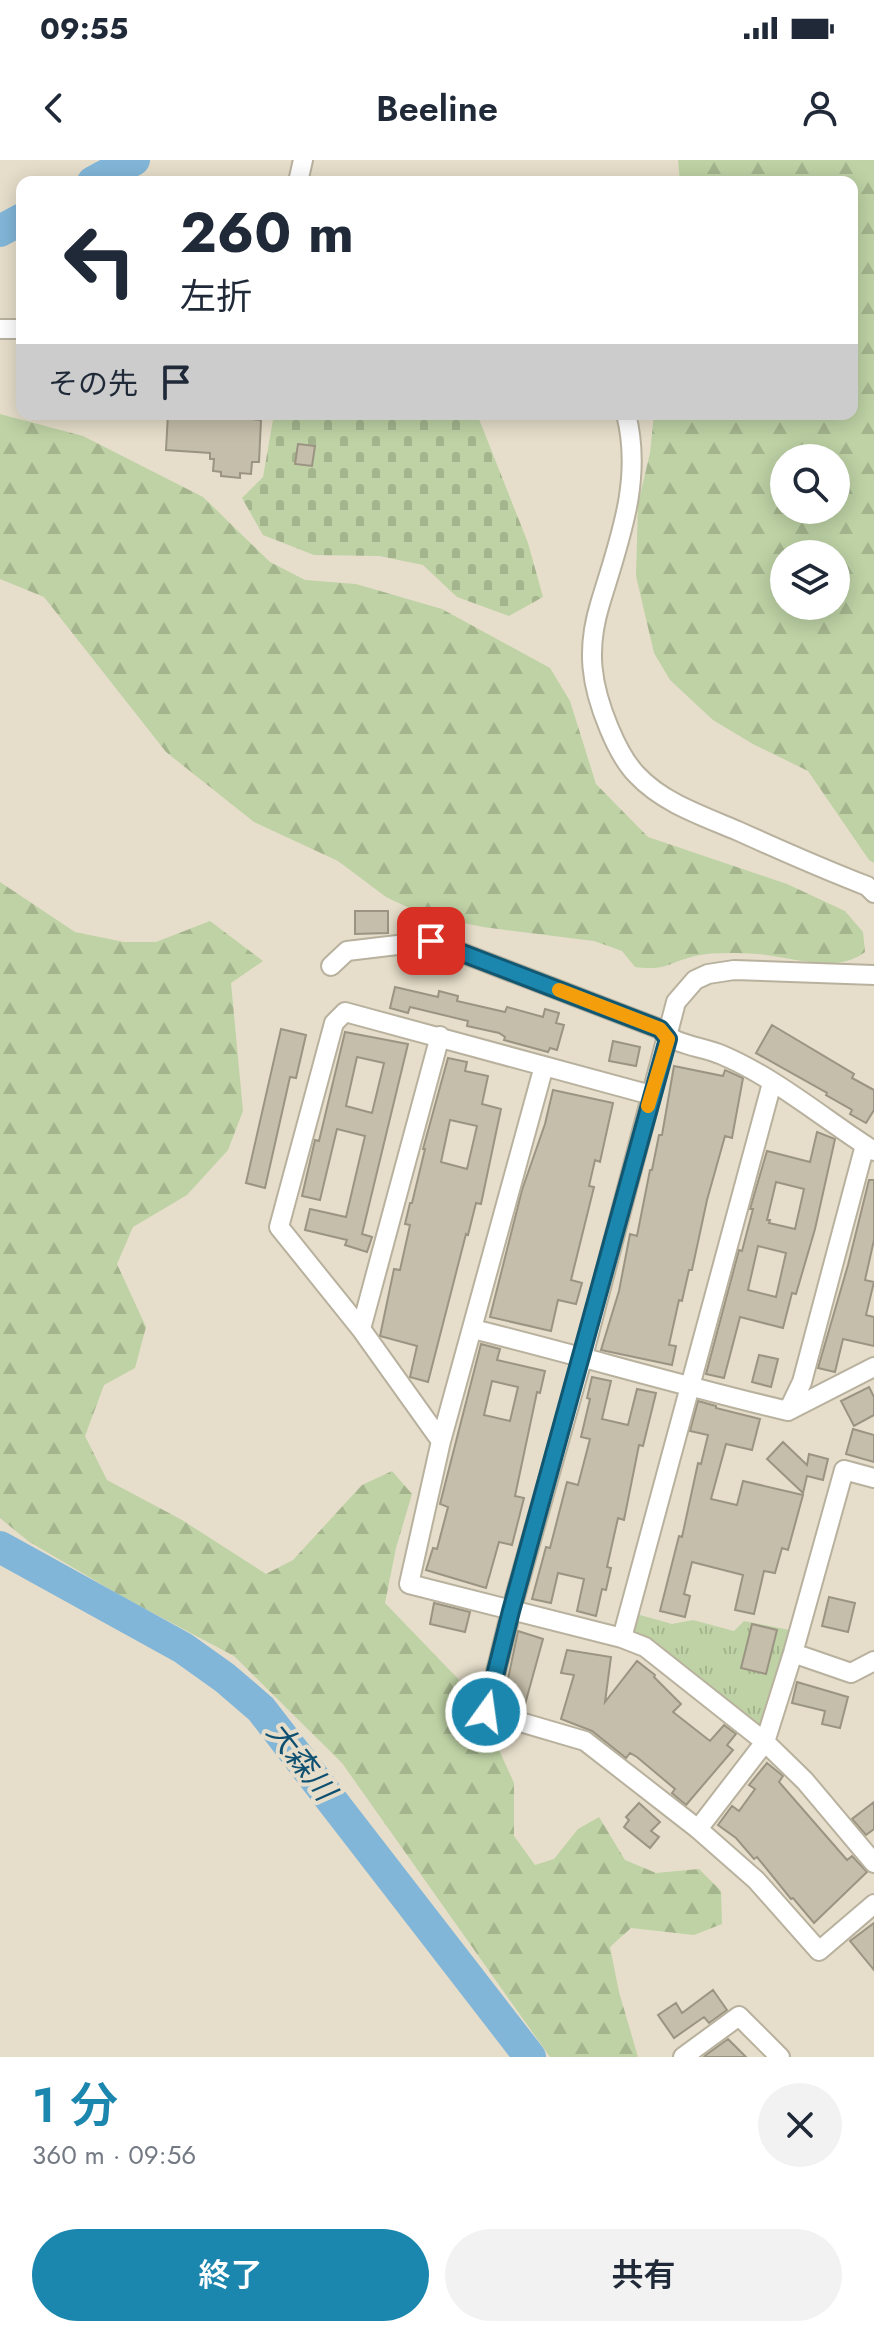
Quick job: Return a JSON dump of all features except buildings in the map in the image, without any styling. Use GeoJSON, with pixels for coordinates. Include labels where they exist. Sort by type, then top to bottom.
{"type":"FeatureCollection","features":[{"type":"Feature","properties":{"kind":"street"},"geometry":{"type":"LineString","coordinates":[[628,420],[634,466],[618,546],[596,616],[591,659],[598,702],[619,750],[636,775],[675,804],[867,886],[874,893]]}},
{"type":"Feature","properties":{"kind":"street"},"geometry":{"type":"LineString","coordinates":[[331,966],[347,951],[431,941],[660,1029],[668,1039],[723,1056],[772,1083],[869,1148],[802,1382],[788,1411]]}},
{"type":"Feature","properties":{"kind":"street"},"geometry":{"type":"LineString","coordinates":[[874,975],[734,970],[708,974],[695,980],[676,1002],[486,1712],[585,1741],[698,1829],[756,1880],[819,1951],[874,1904]]}},
{"type":"Feature","properties":{"kind":"street"},"geometry":{"type":"LineString","coordinates":[[441,1441],[361,1329],[279,1227],[334,1023],[345,1012],[651,1095]]}},
{"type":"Feature","properties":{"kind":"street"},"geometry":{"type":"LineString","coordinates":[[361,1329],[440,1036]]}},
{"type":"Feature","properties":{"kind":"street"},"geometry":{"type":"LineString","coordinates":[[544,1066],[441,1441],[409,1584],[622,1638],[645,1647],[765,1742],[805,1781],[874,1863]]}},
{"type":"Feature","properties":{"kind":"street"},"geometry":{"type":"LineString","coordinates":[[622,1638],[772,1083]]}},
{"type":"Feature","properties":{"kind":"street"},"geometry":{"type":"LineString","coordinates":[[473,1329],[788,1411],[874,1367]]}},
{"type":"Feature","properties":{"kind":"street"},"geometry":{"type":"LineString","coordinates":[[698,1829],[765,1742],[844,1470],[874,1478]]}},
{"type":"Feature","properties":{"kind":"street"},"geometry":{"type":"LineString","coordinates":[[793,1653],[851,1673],[874,1661]]}},
{"type":"Feature","properties":{"kind":"street"},"geometry":{"type":"LineString","coordinates":[[683,2057],[739,2016],[780,2057]]}},
{"type":"Feature","properties":{"kind":"green space"},"geometry":{"type":"Polygon","coordinates":[[[678,160],[874,160],[874,863],[808,771],[713,720],[670,680],[654,653],[636,576],[638,504],[650,453],[653,420],[858,420],[858,176],[679,176],[678,160]]]}},
{"type":"Feature","properties":{"kind":"green space"},"geometry":{"type":"Polygon","coordinates":[[[0,414],[83,436],[203,497],[270,562],[305,580],[356,584],[442,609],[550,668],[570,701],[596,784],[648,837],[787,884],[845,911],[863,932],[865,952],[853,959],[827,963],[757,954],[710,954],[646,968],[635,967],[622,951],[594,941],[483,927],[424,915],[386,897],[338,861],[254,822],[166,752],[44,597],[0,579],[0,414]]]}},
{"type":"Feature","properties":{"kind":"green space"},"geometry":{"type":"Polygon","coordinates":[[[273,420],[479,420],[528,543],[543,597],[509,616],[457,597],[423,565],[379,556],[314,555],[263,535],[242,498],[263,477],[273,420]]]}},
{"type":"Feature","properties":{"kind":"green space"},"geometry":{"type":"Polygon","coordinates":[[[0,882],[75,932],[124,942],[156,942],[210,921],[263,961],[231,983],[243,1111],[228,1150],[187,1195],[133,1227],[117,1264],[146,1327],[135,1368],[104,1385],[85,1436],[107,1480],[182,1520],[266,1574],[293,1560],[362,1485],[392,1471],[412,1494],[396,1548],[385,1603],[464,1685],[467,1708],[479,1734],[499,1750],[514,1783],[514,1836],[535,1865],[554,1859],[578,1829],[599,1817],[625,1860],[656,1873],[699,1869],[721,1891],[722,1924],[694,1935],[631,1928],[610,1947],[638,2057],[550,2057],[342,1763],[234,1656],[123,1597],[28,1541],[0,1518],[0,882]]]}},
{"type":"Feature","properties":{"kind":"green space"},"geometry":{"type":"Polygon","coordinates":[[[633,1613],[672,1624],[693,1620],[734,1631],[744,1621],[795,1631],[763,1734],[627,1635],[633,1613]]]}},
{"type":"Feature","properties":{"kind":"waterway","name":"大森川"},"geometry":{"type":"LineString","coordinates":[[104,176],[134,160]]}},
{"type":"Feature","properties":{"kind":"waterway","name":"大森川"},"geometry":{"type":"LineString","coordinates":[[0,231],[16,222]]}},
{"type":"Feature","properties":{"kind":"waterway","name":"大森川"},"geometry":{"type":"LineString","coordinates":[[0,1547],[183,1648],[261,1709],[530,2057]]}},
{"type":"Feature","properties":{"kind":"slow traffic"},"geometry":{"type":"LineString","coordinates":[[559,990],[660,1029],[668,1039],[648,1106]]}},
{"type":"Feature","properties":{"kind":"route"},"geometry":{"type":"LineString","coordinates":[[431,941],[660,1029],[668,1039],[486,1712]]}}]}
